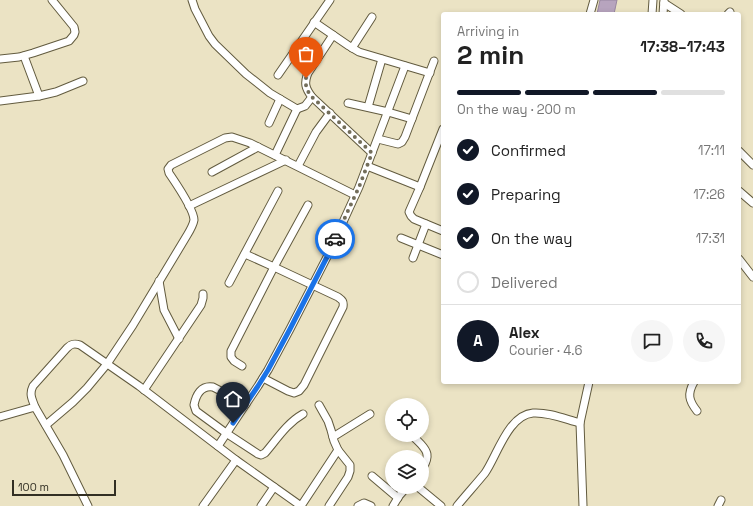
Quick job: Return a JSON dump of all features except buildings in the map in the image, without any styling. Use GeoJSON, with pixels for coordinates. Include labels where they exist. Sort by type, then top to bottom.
{"type":"FeatureCollection","features":[{"type":"Feature","properties":{"kind":"street"},"geometry":{"type":"LineString","coordinates":[[0,59],[33,54],[69,41],[74,35],[74,27],[52,0]]}},
{"type":"Feature","properties":{"kind":"street"},"geometry":{"type":"LineString","coordinates":[[192,0],[209,36],[215,44],[251,78],[270,93],[298,109]]}},
{"type":"Feature","properties":{"kind":"street"},"geometry":{"type":"LineString","coordinates":[[278,75],[330,0]]}},
{"type":"Feature","properties":{"kind":"street"},"geometry":{"type":"LineString","coordinates":[[591,12],[594,0]]}},
{"type":"Feature","properties":{"kind":"street"},"geometry":{"type":"LineString","coordinates":[[652,12],[653,0]]}},
{"type":"Feature","properties":{"kind":"street"},"geometry":{"type":"LineString","coordinates":[[663,12],[664,1]]}},
{"type":"Feature","properties":{"kind":"street"},"geometry":{"type":"LineString","coordinates":[[664,1],[678,12]]}},
{"type":"Feature","properties":{"kind":"street"},"geometry":{"type":"LineString","coordinates":[[352,48],[372,17]]}},
{"type":"Feature","properties":{"kind":"street"},"geometry":{"type":"LineString","coordinates":[[314,22],[359,52],[430,73]]}},
{"type":"Feature","properties":{"kind":"street"},"geometry":{"type":"LineString","coordinates":[[333,35],[308,73],[305,84],[312,97],[372,153]]}},
{"type":"Feature","properties":{"kind":"street"},"geometry":{"type":"LineString","coordinates":[[24,56],[39,96]]}},
{"type":"Feature","properties":{"kind":"street"},"geometry":{"type":"LineString","coordinates":[[368,107],[382,59]]}},
{"type":"Feature","properties":{"kind":"street"},"geometry":{"type":"LineString","coordinates":[[378,139],[398,144],[405,138],[434,61]]}},
{"type":"Feature","properties":{"kind":"street"},"geometry":{"type":"LineString","coordinates":[[218,446],[263,378],[327,257],[367,166],[405,66]]}},
{"type":"Feature","properties":{"kind":"street"},"geometry":{"type":"LineString","coordinates":[[0,101],[39,96],[56,92],[83,80]]}},
{"type":"Feature","properties":{"kind":"street"},"geometry":{"type":"LineString","coordinates":[[275,155],[298,109],[304,106],[312,97]]}},
{"type":"Feature","properties":{"kind":"street"},"geometry":{"type":"LineString","coordinates":[[270,123],[280,99]]}},
{"type":"Feature","properties":{"kind":"street"},"geometry":{"type":"LineString","coordinates":[[348,103],[412,119]]}},
{"type":"Feature","properties":{"kind":"street"},"geometry":{"type":"LineString","coordinates":[[298,166],[316,132],[330,113]]}},
{"type":"Feature","properties":{"kind":"street"},"geometry":{"type":"LineString","coordinates":[[441,134],[409,212],[414,219],[441,230]]}},
{"type":"Feature","properties":{"kind":"street"},"geometry":{"type":"LineString","coordinates":[[46,425],[74,402],[107,364],[133,325],[186,237],[194,219],[193,214],[169,173],[168,169],[171,164],[225,138],[238,138],[286,160],[355,195]]}},
{"type":"Feature","properties":{"kind":"street"},"geometry":{"type":"LineString","coordinates":[[212,172],[258,147]]}},
{"type":"Feature","properties":{"kind":"street"},"geometry":{"type":"LineString","coordinates":[[741,154],[753,165]]}},
{"type":"Feature","properties":{"kind":"street"},"geometry":{"type":"LineString","coordinates":[[189,206],[286,160]]}},
{"type":"Feature","properties":{"kind":"street"},"geometry":{"type":"LineString","coordinates":[[367,166],[420,187]]}},
{"type":"Feature","properties":{"kind":"street"},"geometry":{"type":"LineString","coordinates":[[229,284],[278,191]]}},
{"type":"Feature","properties":{"kind":"street"},"geometry":{"type":"LineString","coordinates":[[741,193],[753,204]]}},
{"type":"Feature","properties":{"kind":"street"},"geometry":{"type":"LineString","coordinates":[[242,366],[231,357],[231,351],[308,204]]}},
{"type":"Feature","properties":{"kind":"street"},"geometry":{"type":"LineString","coordinates":[[412,258],[426,224]]}},
{"type":"Feature","properties":{"kind":"street"},"geometry":{"type":"LineString","coordinates":[[401,238],[441,254]]}},
{"type":"Feature","properties":{"kind":"street"},"geometry":{"type":"LineString","coordinates":[[245,254],[338,297],[344,303],[304,385],[299,390],[294,393],[263,378]]}},
{"type":"Feature","properties":{"kind":"street"},"geometry":{"type":"LineString","coordinates":[[741,261],[751,272]]}},
{"type":"Feature","properties":{"kind":"street"},"geometry":{"type":"LineString","coordinates":[[159,281],[164,310],[179,339]]}},
{"type":"Feature","properties":{"kind":"street"},"geometry":{"type":"LineString","coordinates":[[144,390],[201,305],[203,294]]}},
{"type":"Feature","properties":{"kind":"street"},"geometry":{"type":"LineString","coordinates":[[88,506],[63,455],[30,396],[33,386],[66,348],[72,344],[80,345],[144,390],[236,460],[301,506],[338,450]]}},
{"type":"Feature","properties":{"kind":"street"},"geometry":{"type":"LineString","coordinates":[[583,506],[580,423],[589,384]]}},
{"type":"Feature","properties":{"kind":"street"},"geometry":{"type":"LineString","coordinates":[[693,384],[689,397],[697,411]]}},
{"type":"Feature","properties":{"kind":"street"},"geometry":{"type":"LineString","coordinates":[[246,404],[213,387],[207,386],[202,388],[195,400],[194,405],[196,410],[226,433],[261,455],[265,453],[289,424],[303,414]]}},
{"type":"Feature","properties":{"kind":"street"},"geometry":{"type":"LineString","coordinates":[[319,405],[328,422],[338,450],[350,465],[348,477],[329,506]]}},
{"type":"Feature","properties":{"kind":"street"},"geometry":{"type":"LineString","coordinates":[[0,416],[35,407]]}},
{"type":"Feature","properties":{"kind":"street"},"geometry":{"type":"LineString","coordinates":[[458,506],[485,472],[506,434],[514,423],[521,417],[532,413],[548,414],[580,423]]}},
{"type":"Feature","properties":{"kind":"street"},"geometry":{"type":"LineString","coordinates":[[333,437],[370,414]]}},
{"type":"Feature","properties":{"kind":"street"},"geometry":{"type":"LineString","coordinates":[[418,442],[426,450]]}},
{"type":"Feature","properties":{"kind":"street"},"geometry":{"type":"LineString","coordinates":[[203,506],[236,460]]}},
{"type":"Feature","properties":{"kind":"street"},"geometry":{"type":"LineString","coordinates":[[372,476],[398,498]]}},
{"type":"Feature","properties":{"kind":"street"},"geometry":{"type":"LineString","coordinates":[[261,506],[274,487]]}},
{"type":"Feature","properties":{"kind":"street"},"geometry":{"type":"LineString","coordinates":[[393,506],[401,494]]}},
{"type":"Feature","properties":{"kind":"street"},"geometry":{"type":"LineString","coordinates":[[426,494],[441,506]]}},
{"type":"Feature","properties":{"kind":"street"},"geometry":{"type":"LineString","coordinates":[[358,506],[364,503],[371,506]]}},
{"type":"Feature","properties":{"kind":"way so far"},"geometry":{"type":"LineString","coordinates":[[306,78],[305,84],[312,97],[372,153],[359,187],[335,239]]}},
{"type":"Feature","properties":{"kind":"route"},"geometry":{"type":"LineString","coordinates":[[233,423],[268,370],[335,239]]}}]}
